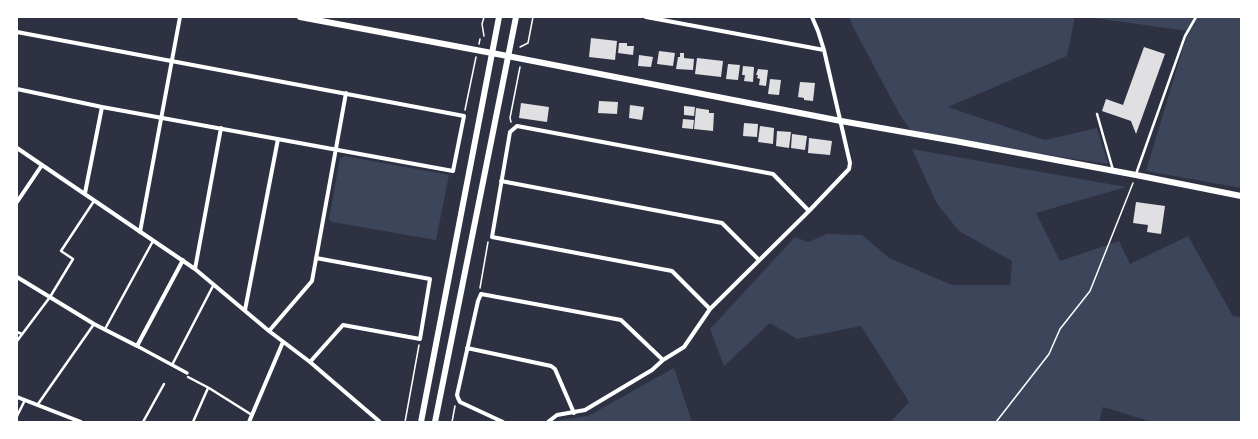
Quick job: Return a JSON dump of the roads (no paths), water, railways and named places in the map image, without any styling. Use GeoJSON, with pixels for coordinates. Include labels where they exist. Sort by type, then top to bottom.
{"type":"FeatureCollection","features":[{"type":"Feature","properties":{"kind":"street"},"geometry":{"type":"LineString","coordinates":[[140,232],[180,17]]}},
{"type":"Feature","properties":{"kind":"street"},"geometry":{"type":"LineString","coordinates":[[300,17],[841,121],[1113,170],[1241,196]]}},
{"type":"Feature","properties":{"kind":"street"},"geometry":{"type":"LineString","coordinates":[[421,422],[499,17]]}},
{"type":"Feature","properties":{"kind":"street"},"geometry":{"type":"LineString","coordinates":[[436,421],[516,17]]}},
{"type":"Feature","properties":{"kind":"street"},"geometry":{"type":"LineString","coordinates":[[646,17],[824,50]]}},
{"type":"Feature","properties":{"kind":"street"},"geometry":{"type":"LineString","coordinates":[[548,422],[557,415],[585,410],[652,370],[663,360],[684,347],[710,308],[810,211],[849,169],[850,163],[824,50],[812,17]]}},
{"type":"Feature","properties":{"kind":"street"},"geometry":{"type":"LineString","coordinates":[[17,32],[464,116],[453,172],[222,128],[102,107],[17,89]]}},
{"type":"Feature","properties":{"kind":"street"},"geometry":{"type":"LineString","coordinates":[[269,331],[312,281],[346,93]]}},
{"type":"Feature","properties":{"kind":"street"},"geometry":{"type":"LineString","coordinates":[[85,193],[102,107]]}},
{"type":"Feature","properties":{"kind":"street"},"geometry":{"type":"LineString","coordinates":[[710,308],[672,271],[492,237],[510,132],[517,126],[773,174],[810,211]]}},
{"type":"Feature","properties":{"kind":"street"},"geometry":{"type":"LineString","coordinates":[[195,269],[222,128]]}},
{"type":"Feature","properties":{"kind":"street"},"geometry":{"type":"LineString","coordinates":[[245,310],[278,139]]}},
{"type":"Feature","properties":{"kind":"street"},"geometry":{"type":"LineString","coordinates":[[17,148],[195,269],[269,331],[310,362],[380,422]]}},
{"type":"Feature","properties":{"kind":"street"},"geometry":{"type":"LineString","coordinates":[[17,202],[42,165]]}},
{"type":"Feature","properties":{"kind":"street"},"geometry":{"type":"LineString","coordinates":[[501,181],[722,223],[759,260]]}},
{"type":"Feature","properties":{"kind":"street"},"geometry":{"type":"LineString","coordinates":[[310,362],[343,325],[420,339],[430,279],[316,258]]}},
{"type":"Feature","properties":{"kind":"street"},"geometry":{"type":"LineString","coordinates":[[136,346],[183,260]]}},
{"type":"Feature","properties":{"kind":"street"},"geometry":{"type":"LineString","coordinates":[[17,277],[94,324],[188,375]]}},
{"type":"Feature","properties":{"kind":"street"},"geometry":{"type":"LineString","coordinates":[[503,422],[460,402],[457,395],[478,301],[481,294],[621,320],[663,360]]}},
{"type":"Feature","properties":{"kind":"street"},"geometry":{"type":"LineString","coordinates":[[250,422],[283,342]]}},
{"type":"Feature","properties":{"kind":"street"},"geometry":{"type":"LineString","coordinates":[[467,348],[552,366],[555,369],[574,413]]}},
{"type":"Feature","properties":{"kind":"street"},"geometry":{"type":"LineString","coordinates":[[17,397],[81,422]]}},
{"type":"Feature","properties":{"kind":"lane"},"geometry":{"type":"LineString","coordinates":[[1136,175],[1185,36],[1196,17]]}},
{"type":"Feature","properties":{"kind":"lane"},"geometry":{"type":"LineString","coordinates":[[1097,114],[1113,170]]}},
{"type":"Feature","properties":{"kind":"lane"},"geometry":{"type":"LineString","coordinates":[[17,341],[50,297],[73,259],[61,251],[94,200]]}},
{"type":"Feature","properties":{"kind":"lane"},"geometry":{"type":"LineString","coordinates":[[105,329],[153,241]]}},
{"type":"Feature","properties":{"kind":"lane"},"geometry":{"type":"LineString","coordinates":[[172,365],[214,284]]}},
{"type":"Feature","properties":{"kind":"lane"},"geometry":{"type":"LineString","coordinates":[[38,404],[94,324]]}},
{"type":"Feature","properties":{"kind":"lane"},"geometry":{"type":"LineString","coordinates":[[17,332],[22,334]]}},
{"type":"Feature","properties":{"kind":"lane"},"geometry":{"type":"LineString","coordinates":[[188,375],[252,415]]}},
{"type":"Feature","properties":{"kind":"lane"},"geometry":{"type":"LineString","coordinates":[[143,422],[164,384]]}},
{"type":"Feature","properties":{"kind":"lane"},"geometry":{"type":"LineString","coordinates":[[193,422],[208,388]]}},
{"type":"Feature","properties":{"kind":"lane"},"geometry":{"type":"LineString","coordinates":[[17,416],[25,400]]}}]}
